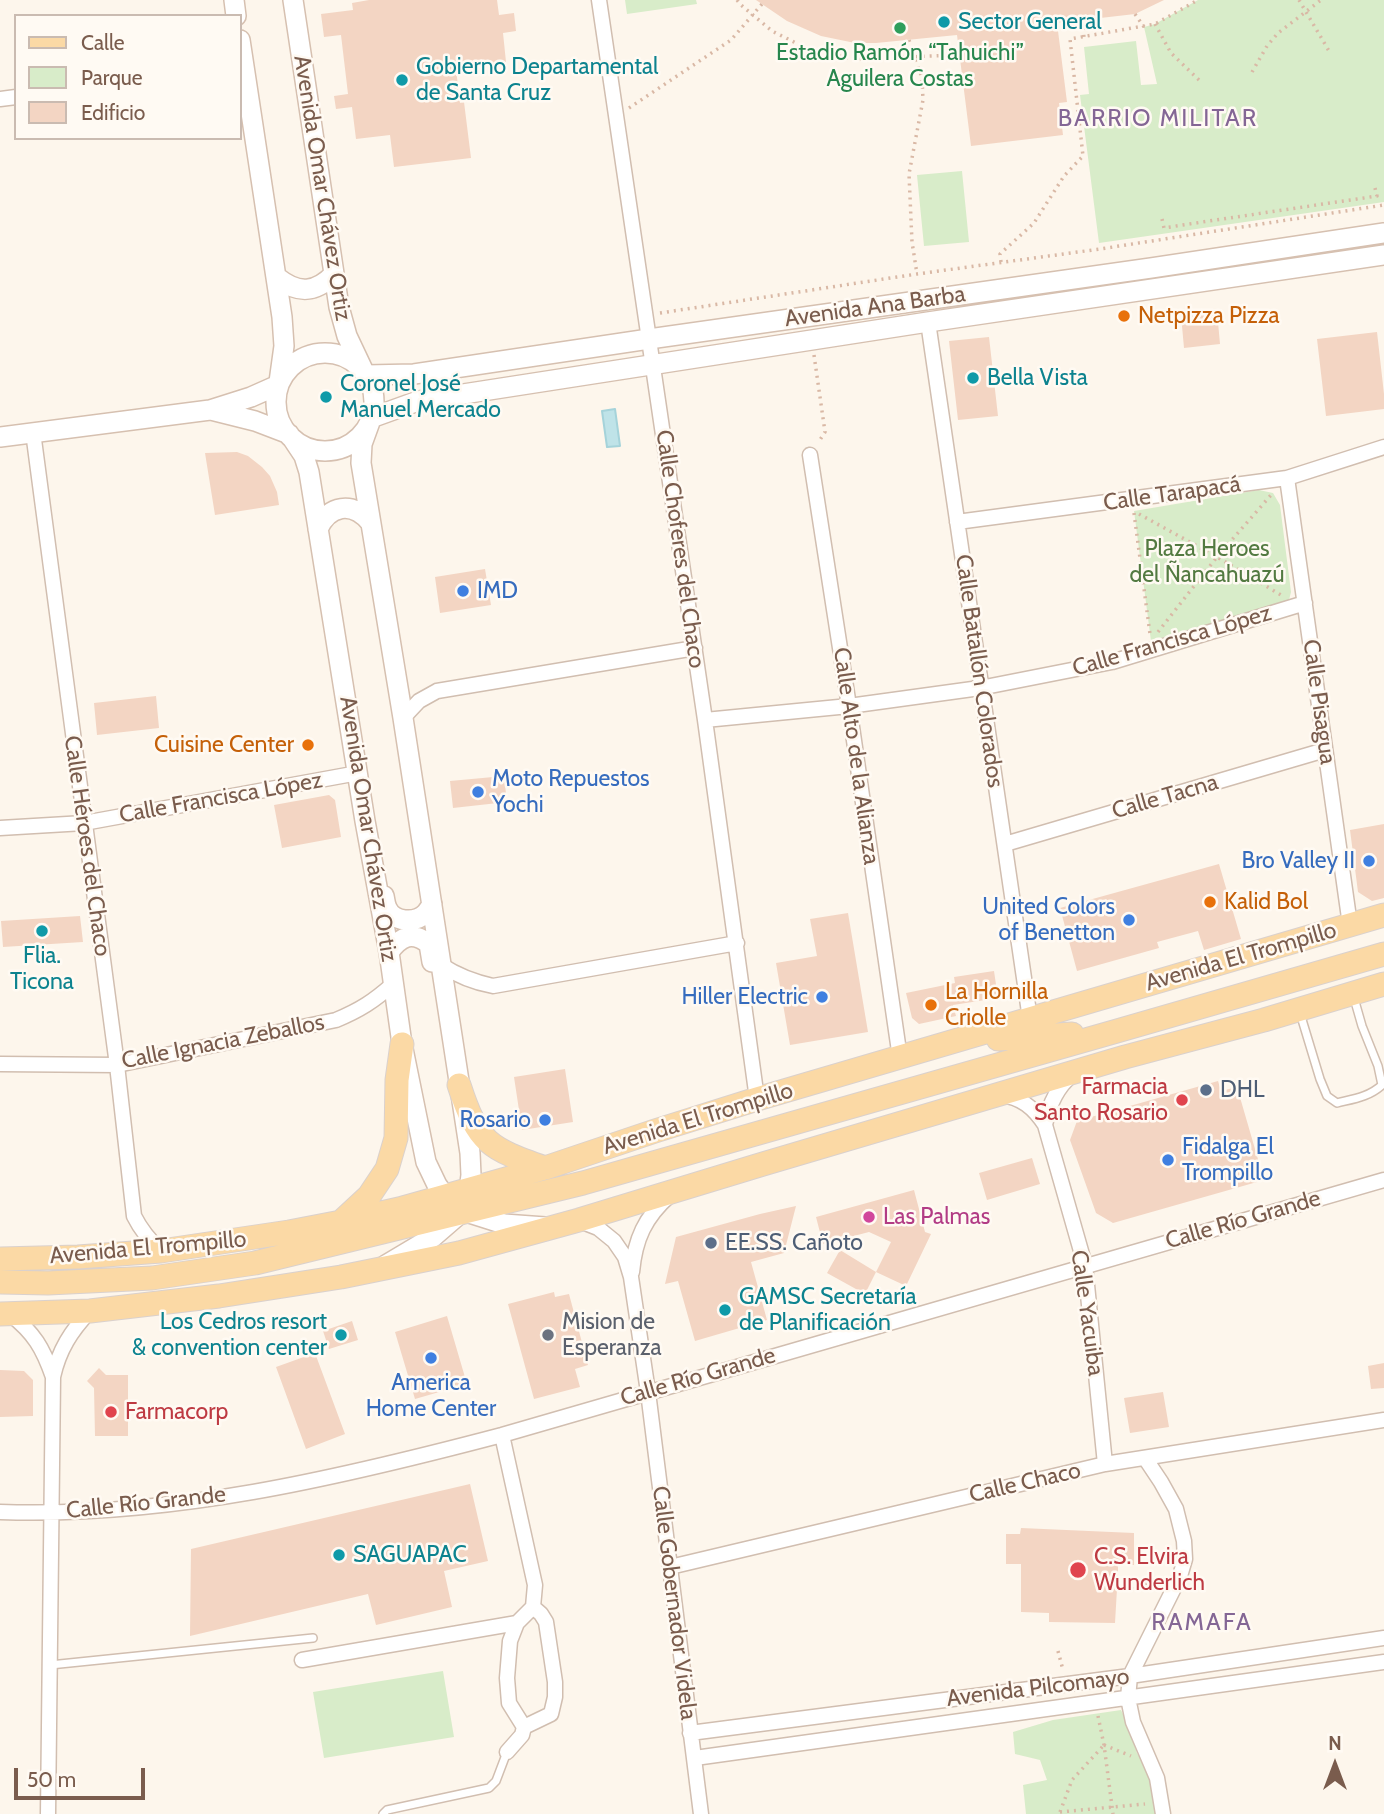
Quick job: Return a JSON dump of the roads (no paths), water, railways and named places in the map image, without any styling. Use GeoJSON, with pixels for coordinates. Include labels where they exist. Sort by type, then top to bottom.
{"type":"FeatureCollection","features":[{"type":"Feature","properties":{"kind":"main road","name":"Avenida Omar Chávez Ortiz"},"geometry":{"type":"LineString","coordinates":[[293,0],[339,307],[347,336],[365,373]]}},
{"type":"Feature","properties":{"kind":"main road"},"geometry":{"type":"LineString","coordinates":[[242,67],[278,278],[284,346],[276,398],[277,411],[281,424],[290,436]]}},
{"type":"Feature","properties":{"kind":"main road","name":"Avenida Ana Barba"},"geometry":{"type":"LineString","coordinates":[[365,373],[414,374],[1384,233]]}},
{"type":"Feature","properties":{"kind":"main road","name":"Avenida Ana Barba"},"geometry":{"type":"LineString","coordinates":[[370,420],[418,401],[950,318],[1384,255]]}},
{"type":"Feature","properties":{"kind":"main road"},"geometry":{"type":"LineString","coordinates":[[1152,268],[1154,289]]}},
{"type":"Feature","properties":{"kind":"main road"},"geometry":{"type":"LineString","coordinates":[[278,278],[286,285],[307,290],[327,282],[334,274]]}},
{"type":"Feature","properties":{"kind":"main road"},"geometry":{"type":"LineString","coordinates":[[946,297],[950,318]]}},
{"type":"Feature","properties":{"kind":"main road"},"geometry":{"type":"LineString","coordinates":[[0,436],[210,410],[251,397],[279,383],[289,368],[303,358],[319,353],[335,354],[351,360],[365,373],[374,396],[374,407],[362,444],[361,463],[470,1153],[467,1200],[433,1237],[379,1269]]}},
{"type":"Feature","properties":{"kind":"main road"},"geometry":{"type":"LineString","coordinates":[[210,410],[255,421],[290,436],[304,447],[319,451],[335,450],[349,444],[362,435],[370,420]]}},
{"type":"Feature","properties":{"kind":"main road","name":"Avenida Omar Chávez Ortiz"},"geometry":{"type":"LineString","coordinates":[[290,436],[304,456],[309,472],[402,1044],[426,1162],[445,1196]]}},
{"type":"Feature","properties":{"kind":"main road"},"geometry":{"type":"LineString","coordinates":[[318,529],[328,514],[337,509],[356,510],[370,522]]}},
{"type":"Feature","properties":{"kind":"main road"},"geometry":{"type":"LineString","coordinates":[[365,821],[375,850],[387,909],[395,917],[416,919],[426,913],[432,904]]}},
{"type":"Feature","properties":{"kind":"main road","name":"Avenida El Trompillo"},"geometry":{"type":"LineString","coordinates":[[0,1282],[48,1283],[152,1278],[255,1263],[309,1250],[467,1200],[545,1168],[655,1130],[1384,915]]}},
{"type":"Feature","properties":{"kind":"main road"},"geometry":{"type":"LineString","coordinates":[[388,951],[408,936],[421,937],[429,944],[442,1014],[451,1029]]}},
{"type":"Feature","properties":{"kind":"main road","name":"Avenida El Trompillo"},"geometry":{"type":"LineString","coordinates":[[0,1259],[78,1258],[161,1251],[341,1222],[445,1196],[467,1200],[583,1183],[1384,954]]}},
{"type":"Feature","properties":{"kind":"main road"},"geometry":{"type":"LineString","coordinates":[[5,1314],[90,1311],[219,1296],[341,1277],[459,1253],[579,1220],[1125,1057],[1384,984]]}},
{"type":"Feature","properties":{"kind":"main road"},"geometry":{"type":"LineString","coordinates":[[960,1041],[1117,1031]]}},
{"type":"Feature","properties":{"kind":"main road"},"geometry":{"type":"LineString","coordinates":[[309,1250],[369,1196],[387,1169],[396,1138],[397,1080],[402,1044]]}},
{"type":"Feature","properties":{"kind":"main road"},"geometry":{"type":"LineString","coordinates":[[459,1085],[468,1114],[479,1132],[494,1147],[545,1168]]}},
{"type":"Feature","properties":{"kind":"main road"},"geometry":{"type":"LineString","coordinates":[[467,1200],[504,1224],[549,1228]]}},
{"type":"Feature","properties":{"kind":"street","name":"Calle Choferes del Chaco"},"geometry":{"type":"LineString","coordinates":[[599,0],[695,648],[757,1099]]}},
{"type":"Feature","properties":{"kind":"street","name":"Calle Batallón Colorados"},"geometry":{"type":"LineString","coordinates":[[928,322],[1030,1019]]}},
{"type":"Feature","properties":{"kind":"street","name":"Calle Héroes del Chaco"},"geometry":{"type":"LineString","coordinates":[[33,432],[117,1065],[134,1216],[148,1239],[161,1251]]}},
{"type":"Feature","properties":{"kind":"street","name":"Calle Tarapacá"},"geometry":{"type":"LineString","coordinates":[[957,523],[1287,478],[1384,447]]}},
{"type":"Feature","properties":{"kind":"street","name":"Calle Alto de la Alianza"},"geometry":{"type":"LineString","coordinates":[[810,455],[900,1058]]}},
{"type":"Feature","properties":{"kind":"street","name":"Calle Pisagua"},"geometry":{"type":"LineString","coordinates":[[1287,478],[1350,925]]}},
{"type":"Feature","properties":{"kind":"street","name":"Calle Francisca López"},"geometry":{"type":"LineString","coordinates":[[705,720],[849,706],[980,688],[1112,662],[1305,603]]}},
{"type":"Feature","properties":{"kind":"street"},"geometry":{"type":"LineString","coordinates":[[403,718],[419,701],[437,691],[695,648]]}},
{"type":"Feature","properties":{"kind":"street","name":"Calle Tacna"},"geometry":{"type":"LineString","coordinates":[[1005,844],[1325,750]]}},
{"type":"Feature","properties":{"kind":"street","name":"Calle Francisca López"},"geometry":{"type":"LineString","coordinates":[[0,828],[83,823],[358,773]]}},
{"type":"Feature","properties":{"kind":"street"},"geometry":{"type":"LineString","coordinates":[[441,965],[459,977],[494,986],[737,943]]}},
{"type":"Feature","properties":{"kind":"street","name":"Calle Ignacia Zeballos"},"geometry":{"type":"LineString","coordinates":[[0,1064],[117,1065],[336,1020],[374,1001],[393,984]]}},
{"type":"Feature","properties":{"kind":"street"},"geometry":{"type":"LineString","coordinates":[[1045,1125],[1052,1100],[1066,1080],[1076,1072]]}},
{"type":"Feature","properties":{"kind":"street"},"geometry":{"type":"LineString","coordinates":[[996,1095],[1008,1096],[1030,1106],[1045,1125]]}},
{"type":"Feature","properties":{"kind":"street","name":"Calle Yacuiba"},"geometry":{"type":"LineString","coordinates":[[1045,1125],[1085,1265],[1105,1464]]}},
{"type":"Feature","properties":{"kind":"street","name":"Calle Río Grande"},"geometry":{"type":"LineString","coordinates":[[0,1512],[51,1514],[170,1504],[294,1485],[394,1464],[1384,1180]]}},
{"type":"Feature","properties":{"kind":"street"},"geometry":{"type":"LineString","coordinates":[[631,1277],[634,1252],[642,1228],[656,1207],[675,1190]]}},
{"type":"Feature","properties":{"kind":"street"},"geometry":{"type":"LineString","coordinates":[[579,1220],[598,1228],[614,1241],[625,1258],[631,1277]]}},
{"type":"Feature","properties":{"kind":"street","name":"Calle Gobernador Videla"},"geometry":{"type":"LineString","coordinates":[[631,1277],[701,1814]]}},
{"type":"Feature","properties":{"kind":"street"},"geometry":{"type":"LineString","coordinates":[[48,1814],[53,1377],[65,1340],[90,1311]]}},
{"type":"Feature","properties":{"kind":"street"},"geometry":{"type":"LineString","coordinates":[[5,1314],[25,1326],[38,1341],[53,1377]]}},
{"type":"Feature","properties":{"kind":"street","name":"Calle Chaco"},"geometry":{"type":"LineString","coordinates":[[670,1567],[1105,1464],[1384,1420]]}},
{"type":"Feature","properties":{"kind":"street"},"geometry":{"type":"LineString","coordinates":[[502,1435],[535,1585],[533,1607],[517,1623],[510,1641],[507,1678],[509,1703],[524,1727],[522,1735],[507,1752]]}},
{"type":"Feature","properties":{"kind":"street"},"geometry":{"type":"LineString","coordinates":[[1144,1458],[1176,1509],[1184,1541],[1185,1559],[1130,1675],[1128,1698],[1133,1722],[1157,1778],[1162,1808]]}},
{"type":"Feature","properties":{"kind":"street"},"geometry":{"type":"LineString","coordinates":[[524,1727],[551,1714],[555,1697],[546,1622],[533,1607]]}},
{"type":"Feature","properties":{"kind":"street"},"geometry":{"type":"LineString","coordinates":[[302,1660],[517,1623]]}},
{"type":"Feature","properties":{"kind":"street","name":"Avenida Pilcomayo"},"geometry":{"type":"LineString","coordinates":[[691,1733],[1130,1675],[1384,1638]]}},
{"type":"Feature","properties":{"kind":"street","name":"Avenida Pilcomayo"},"geometry":{"type":"LineString","coordinates":[[695,1758],[1384,1662]]}},
{"type":"Feature","properties":{"kind":"lane"},"geometry":{"type":"LineString","coordinates":[[1299,1009],[1327,1096],[1337,1103],[1363,1097],[1381,1085],[1378,1066],[1362,1026],[1353,993]]}},
{"type":"Feature","properties":{"kind":"lane"},"geometry":{"type":"LineString","coordinates":[[50,1665],[313,1638]]}},
{"type":"Feature","properties":{"kind":"lane"},"geometry":{"type":"LineString","coordinates":[[383,1814],[387,1810],[489,1788],[496,1781],[507,1752]]}},
{"type":"Feature","properties":{"kind":"water"},"geometry":{"type":"Polygon","coordinates":[[[615,409],[620,446],[607,447],[602,411],[615,409]]]}},
{"type":"Feature","properties":{"kind":"place","name":"Sector General"},"geometry":{"type":"Point","coordinates":[944,22]}},
{"type":"Feature","properties":{"kind":"place","name":"Estadio Ramón “Tahuichi” Aguilera Costas"},"geometry":{"type":"Point","coordinates":[900,28]}},
{"type":"Feature","properties":{"kind":"place","name":"Gobierno Departamental de Santa Cruz"},"geometry":{"type":"Point","coordinates":[402,80]}},
{"type":"Feature","properties":{"kind":"place","name":"Netpizza Pizza"},"geometry":{"type":"Point","coordinates":[1124,316]}},
{"type":"Feature","properties":{"kind":"place","name":"Bella Vista"},"geometry":{"type":"Point","coordinates":[973,378]}},
{"type":"Feature","properties":{"kind":"place","name":"Coronel José Manuel Mercado"},"geometry":{"type":"Point","coordinates":[326,397]}},
{"type":"Feature","properties":{"kind":"place","name":"IMD"},"geometry":{"type":"Point","coordinates":[463,591]}},
{"type":"Feature","properties":{"kind":"place","name":"Cuisine Center"},"geometry":{"type":"Point","coordinates":[308,745]}},
{"type":"Feature","properties":{"kind":"place","name":"Moto Repuestos Yochi"},"geometry":{"type":"Point","coordinates":[478,792]}},
{"type":"Feature","properties":{"kind":"place","name":"Bro Valley II"},"geometry":{"type":"Point","coordinates":[1369,861]}},
{"type":"Feature","properties":{"kind":"place","name":"Kalid Bol"},"geometry":{"type":"Point","coordinates":[1210,902]}},
{"type":"Feature","properties":{"kind":"place","name":"United Colors of Benetton"},"geometry":{"type":"Point","coordinates":[1129,920]}},
{"type":"Feature","properties":{"kind":"place","name":"Flia. Ticona"},"geometry":{"type":"Point","coordinates":[42,931]}},
{"type":"Feature","properties":{"kind":"place","name":"Hiller Electric"},"geometry":{"type":"Point","coordinates":[822,997]}},
{"type":"Feature","properties":{"kind":"place","name":"La Hornilla Criolle"},"geometry":{"type":"Point","coordinates":[931,1005]}},
{"type":"Feature","properties":{"kind":"place","name":"DHL"},"geometry":{"type":"Point","coordinates":[1206,1090]}},
{"type":"Feature","properties":{"kind":"place","name":"Farmacia Santo Rosario"},"geometry":{"type":"Point","coordinates":[1182,1100]}},
{"type":"Feature","properties":{"kind":"place","name":"Rosario"},"geometry":{"type":"Point","coordinates":[545,1120]}},
{"type":"Feature","properties":{"kind":"place","name":"Fidalga El Trompillo"},"geometry":{"type":"Point","coordinates":[1168,1160]}},
{"type":"Feature","properties":{"kind":"place","name":"Las Palmas"},"geometry":{"type":"Point","coordinates":[869,1217]}},
{"type":"Feature","properties":{"kind":"place","name":"EE.SS. Cañoto"},"geometry":{"type":"Point","coordinates":[711,1243]}},
{"type":"Feature","properties":{"kind":"place","name":"GAMSC Secretaría de Planificación"},"geometry":{"type":"Point","coordinates":[725,1310]}},
{"type":"Feature","properties":{"kind":"place","name":"Los Cedros resort & convention center"},"geometry":{"type":"Point","coordinates":[341,1335]}},
{"type":"Feature","properties":{"kind":"place","name":"Mision de Esperanza"},"geometry":{"type":"Point","coordinates":[548,1335]}},
{"type":"Feature","properties":{"kind":"place","name":"America Home Center"},"geometry":{"type":"Point","coordinates":[431,1358]}},
{"type":"Feature","properties":{"kind":"place","name":"Farmacorp"},"geometry":{"type":"Point","coordinates":[111,1412]}},
{"type":"Feature","properties":{"kind":"place","name":"SAGUAPAC"},"geometry":{"type":"Point","coordinates":[339,1555]}},
{"type":"Feature","properties":{"kind":"place","name":"C.S. Elvira Wunderlich"},"geometry":{"type":"Point","coordinates":[1078,1570]}},
{"type":"Feature","properties":{"kind":"district","name":"BARRIO MILITAR"},"geometry":{"type":"Point","coordinates":[1158,119]}},
{"type":"Feature","properties":{"kind":"district","name":"RAMAFA"},"geometry":{"type":"Point","coordinates":[1202,1623]}},
{"type":"Feature","properties":{"kind":"park label","name":"Plaza Heroes del Ñancahuazú"},"geometry":{"type":"Point","coordinates":[1207,562]}}]}
